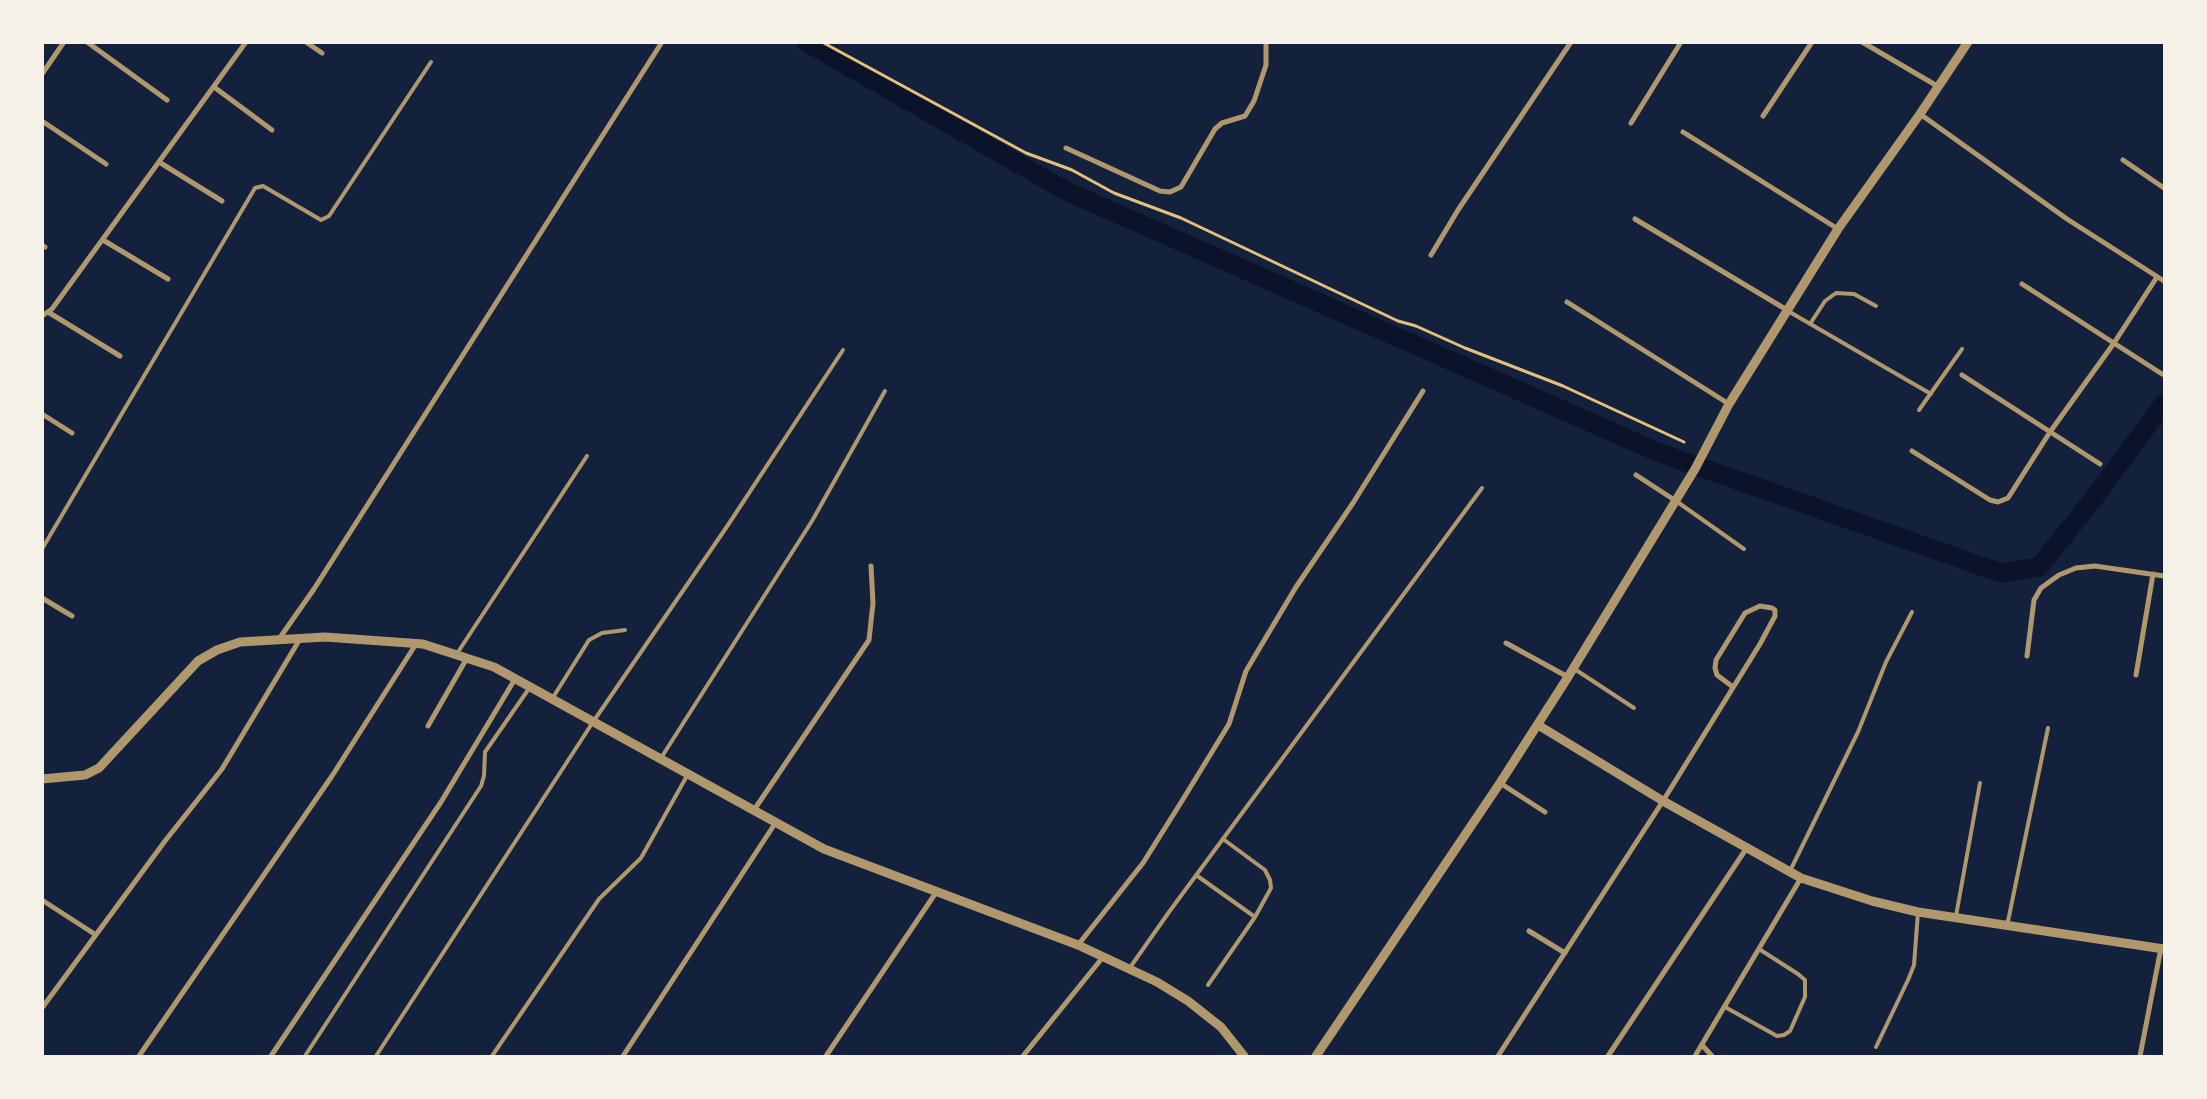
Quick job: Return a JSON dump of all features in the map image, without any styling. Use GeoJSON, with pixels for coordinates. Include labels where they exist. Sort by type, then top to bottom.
{"type":"FeatureCollection","features":[{"type":"Feature","properties":{"kind":"street"},"geometry":{"type":"LineString","coordinates":[[42,74],[64,42]]}},
{"type":"Feature","properties":{"kind":"street"},"geometry":{"type":"LineString","coordinates":[[87,42],[167,100]]}},
{"type":"Feature","properties":{"kind":"street"},"geometry":{"type":"LineString","coordinates":[[42,316],[48,312],[103,240],[246,42]]}},
{"type":"Feature","properties":{"kind":"street"},"geometry":{"type":"LineString","coordinates":[[306,42],[322,53]]}},
{"type":"Feature","properties":{"kind":"street"},"geometry":{"type":"LineString","coordinates":[[278,639],[314,589],[662,42]]}},
{"type":"Feature","properties":{"kind":"street"},"geometry":{"type":"LineString","coordinates":[[1066,148],[1160,191],[1170,192],[1181,187],[1215,130],[1222,123],[1245,116],[1254,101],[1266,65],[1266,42]]}},
{"type":"Feature","properties":{"kind":"street"},"geometry":{"type":"LineString","coordinates":[[1431,255],[1458,210],[1571,42]]}},
{"type":"Feature","properties":{"kind":"street"},"geometry":{"type":"LineString","coordinates":[[1631,123],[1681,42]]}},
{"type":"Feature","properties":{"kind":"street"},"geometry":{"type":"LineString","coordinates":[[1763,116],[1812,42]]}},
{"type":"Feature","properties":{"kind":"street"},"geometry":{"type":"LineString","coordinates":[[1862,42],[1939,87]]}},
{"type":"Feature","properties":{"kind":"street"},"geometry":{"type":"LineString","coordinates":[[1316,1056],[1500,783],[1568,678],[1695,469],[1729,404],[1838,229],[1939,87],[1968,42]]}},
{"type":"Feature","properties":{"kind":"street"},"geometry":{"type":"LineString","coordinates":[[214,87],[272,130]]}},
{"type":"Feature","properties":{"kind":"street"},"geometry":{"type":"LineString","coordinates":[[1920,114],[2067,218],[2164,281]]}},
{"type":"Feature","properties":{"kind":"street"},"geometry":{"type":"LineString","coordinates":[[42,121],[106,164]]}},
{"type":"Feature","properties":{"kind":"street"},"geometry":{"type":"LineString","coordinates":[[1682,132],[1838,229]]}},
{"type":"Feature","properties":{"kind":"street"},"geometry":{"type":"LineString","coordinates":[[2123,160],[2164,188]]}},
{"type":"Feature","properties":{"kind":"street"},"geometry":{"type":"LineString","coordinates":[[159,162],[222,201]]}},
{"type":"Feature","properties":{"kind":"street"},"geometry":{"type":"LineString","coordinates":[[1635,218],[1787,310]]}},
{"type":"Feature","properties":{"kind":"street"},"geometry":{"type":"LineString","coordinates":[[103,240],[168,279]]}},
{"type":"Feature","properties":{"kind":"street"},"geometry":{"type":"LineString","coordinates":[[1912,451],[1990,500],[1998,502],[2008,498],[2050,432],[2114,343],[2157,277]]}},
{"type":"Feature","properties":{"kind":"street"},"geometry":{"type":"LineString","coordinates":[[2022,284],[2162,374]]}},
{"type":"Feature","properties":{"kind":"street"},"geometry":{"type":"LineString","coordinates":[[1567,302],[1729,404]]}},
{"type":"Feature","properties":{"kind":"street"},"geometry":{"type":"LineString","coordinates":[[48,312],[120,356]]}},
{"type":"Feature","properties":{"kind":"street"},"geometry":{"type":"LineString","coordinates":[[1962,375],[2100,464]]}},
{"type":"Feature","properties":{"kind":"street"},"geometry":{"type":"LineString","coordinates":[[1078,944],[1143,863],[1185,796],[1229,724],[1246,671],[1296,587],[1353,503],[1423,391]]}},
{"type":"Feature","properties":{"kind":"street"},"geometry":{"type":"LineString","coordinates":[[42,414],[72,433]]}},
{"type":"Feature","properties":{"kind":"street"},"geometry":{"type":"LineString","coordinates":[[1636,475],[1676,501]]}},
{"type":"Feature","properties":{"kind":"street"},"geometry":{"type":"LineString","coordinates":[[754,810],[869,640],[873,603],[871,566]]}},
{"type":"Feature","properties":{"kind":"street"},"geometry":{"type":"LineString","coordinates":[[2027,656],[2034,600],[2041,588],[2059,575],[2076,568],[2095,566],[2164,576]]}},
{"type":"Feature","properties":{"kind":"street"},"geometry":{"type":"LineString","coordinates":[[2136,675],[2153,574]]}},
{"type":"Feature","properties":{"kind":"street"},"geometry":{"type":"LineString","coordinates":[[42,598],[72,616]]}},
{"type":"Feature","properties":{"kind":"street"},"geometry":{"type":"LineString","coordinates":[[1498,1056],[1663,802],[1733,687],[1775,616],[1775,610],[1772,608],[1760,606],[1745,613],[1716,660],[1715,668],[1717,675],[1733,687]]}},
{"type":"Feature","properties":{"kind":"street"},"geometry":{"type":"LineString","coordinates":[[43,780],[85,776],[99,768],[198,661],[217,650],[240,642],[325,637],[423,644],[494,667],[824,849],[1078,944],[1129,969],[1188,1001],[1221,1027],[1244,1056]]}},
{"type":"Feature","properties":{"kind":"street"},"geometry":{"type":"LineString","coordinates":[[42,1008],[222,769],[300,638]]}},
{"type":"Feature","properties":{"kind":"street"},"geometry":{"type":"LineString","coordinates":[[1506,642],[1568,678]]}},
{"type":"Feature","properties":{"kind":"street"},"geometry":{"type":"LineString","coordinates":[[139,1056],[321,791],[416,643]]}},
{"type":"Feature","properties":{"kind":"street"},"geometry":{"type":"LineString","coordinates":[[428,726],[466,658]]}},
{"type":"Feature","properties":{"kind":"street"},"geometry":{"type":"LineString","coordinates":[[271,1056],[441,802],[515,679]]}},
{"type":"Feature","properties":{"kind":"street"},"geometry":{"type":"LineString","coordinates":[[1538,725],[1663,802],[1801,878],[1872,902],[1918,912],[2163,949],[2140,1056]]}},
{"type":"Feature","properties":{"kind":"street"},"geometry":{"type":"LineString","coordinates":[[1500,783],[1545,812]]}},
{"type":"Feature","properties":{"kind":"street"},"geometry":{"type":"LineString","coordinates":[[623,1056],[776,822]]}},
{"type":"Feature","properties":{"kind":"street"},"geometry":{"type":"LineString","coordinates":[[1608,1056],[1746,849]]}},
{"type":"Feature","properties":{"kind":"street"},"geometry":{"type":"LineString","coordinates":[[1695,1056],[1801,878]]}},
{"type":"Feature","properties":{"kind":"street"},"geometry":{"type":"LineString","coordinates":[[826,1056],[937,891]]}},
{"type":"Feature","properties":{"kind":"street"},"geometry":{"type":"LineString","coordinates":[[42,900],[96,935]]}},
{"type":"Feature","properties":{"kind":"street"},"geometry":{"type":"LineString","coordinates":[[1529,931],[1565,953]]}},
{"type":"Feature","properties":{"kind":"street"},"geometry":{"type":"LineString","coordinates":[[1023,1056],[1103,957]]}},
{"type":"Feature","properties":{"kind":"street"},"geometry":{"type":"LineString","coordinates":[[1702,1044],[1712,1056]]}},
{"type":"Feature","properties":{"kind":"lane"},"geometry":{"type":"LineString","coordinates":[[42,549],[255,188],[263,186],[321,220],[329,216],[431,62]]}},
{"type":"Feature","properties":{"kind":"lane"},"geometry":{"type":"LineString","coordinates":[[1810,324],[1825,301],[1836,293],[1854,294],[1876,306]]}},
{"type":"Feature","properties":{"kind":"lane"},"geometry":{"type":"LineString","coordinates":[[1787,310],[1930,394]]}},
{"type":"Feature","properties":{"kind":"lane"},"geometry":{"type":"LineString","coordinates":[[1919,410],[1962,349]]}},
{"type":"Feature","properties":{"kind":"lane"},"geometry":{"type":"LineString","coordinates":[[376,1056],[593,722],[728,525],[843,350]]}},
{"type":"Feature","properties":{"kind":"lane"},"geometry":{"type":"LineString","coordinates":[[661,759],[812,520],[885,391]]}},
{"type":"Feature","properties":{"kind":"lane"},"geometry":{"type":"LineString","coordinates":[[456,655],[587,456]]}},
{"type":"Feature","properties":{"kind":"lane"},"geometry":{"type":"LineString","coordinates":[[1129,969],[1482,488]]}},
{"type":"Feature","properties":{"kind":"lane"},"geometry":{"type":"LineString","coordinates":[[1676,501],[1744,549]]}},
{"type":"Feature","properties":{"kind":"lane"},"geometry":{"type":"LineString","coordinates":[[1789,873],[1858,732],[1886,662],[1912,612]]}},
{"type":"Feature","properties":{"kind":"lane"},"geometry":{"type":"LineString","coordinates":[[552,699],[589,640],[602,633],[625,630]]}},
{"type":"Feature","properties":{"kind":"lane"},"geometry":{"type":"LineString","coordinates":[[1574,668],[1634,708]]}},
{"type":"Feature","properties":{"kind":"lane"},"geometry":{"type":"LineString","coordinates":[[306,1056],[481,786],[484,776],[485,752],[530,687]]}},
{"type":"Feature","properties":{"kind":"lane"},"geometry":{"type":"LineString","coordinates":[[2007,926],[2048,728]]}},
{"type":"Feature","properties":{"kind":"lane"},"geometry":{"type":"LineString","coordinates":[[492,1056],[599,899],[641,858],[688,774]]}},
{"type":"Feature","properties":{"kind":"lane"},"geometry":{"type":"LineString","coordinates":[[1955,918],[1980,783]]}},
{"type":"Feature","properties":{"kind":"lane"},"geometry":{"type":"LineString","coordinates":[[1208,985],[1255,917],[1271,888],[1270,880],[1265,870],[1223,839]]}},
{"type":"Feature","properties":{"kind":"lane"},"geometry":{"type":"LineString","coordinates":[[1196,876],[1255,917]]}},
{"type":"Feature","properties":{"kind":"lane"},"geometry":{"type":"LineString","coordinates":[[1876,1047],[1914,965],[1918,912]]}},
{"type":"Feature","properties":{"kind":"lane"},"geometry":{"type":"LineString","coordinates":[[1725,1007],[1777,1036],[1784,1035],[1790,1031],[1805,997],[1805,980],[1759,949]]}},
{"type":"Feature","properties":{"kind":"path"},"geometry":{"type":"LineString","coordinates":[[822,42],[1026,153],[1072,170],[1114,193],[1181,218],[1398,321],[1416,326],[1465,348],[1563,386],[1684,442]]}},
{"type":"Feature","properties":{"kind":"waterway"},"geometry":{"type":"LineString","coordinates":[[806,42],[1066,191],[1660,453],[2001,573],[2039,567],[2095,497],[2164,403]]}}]}
